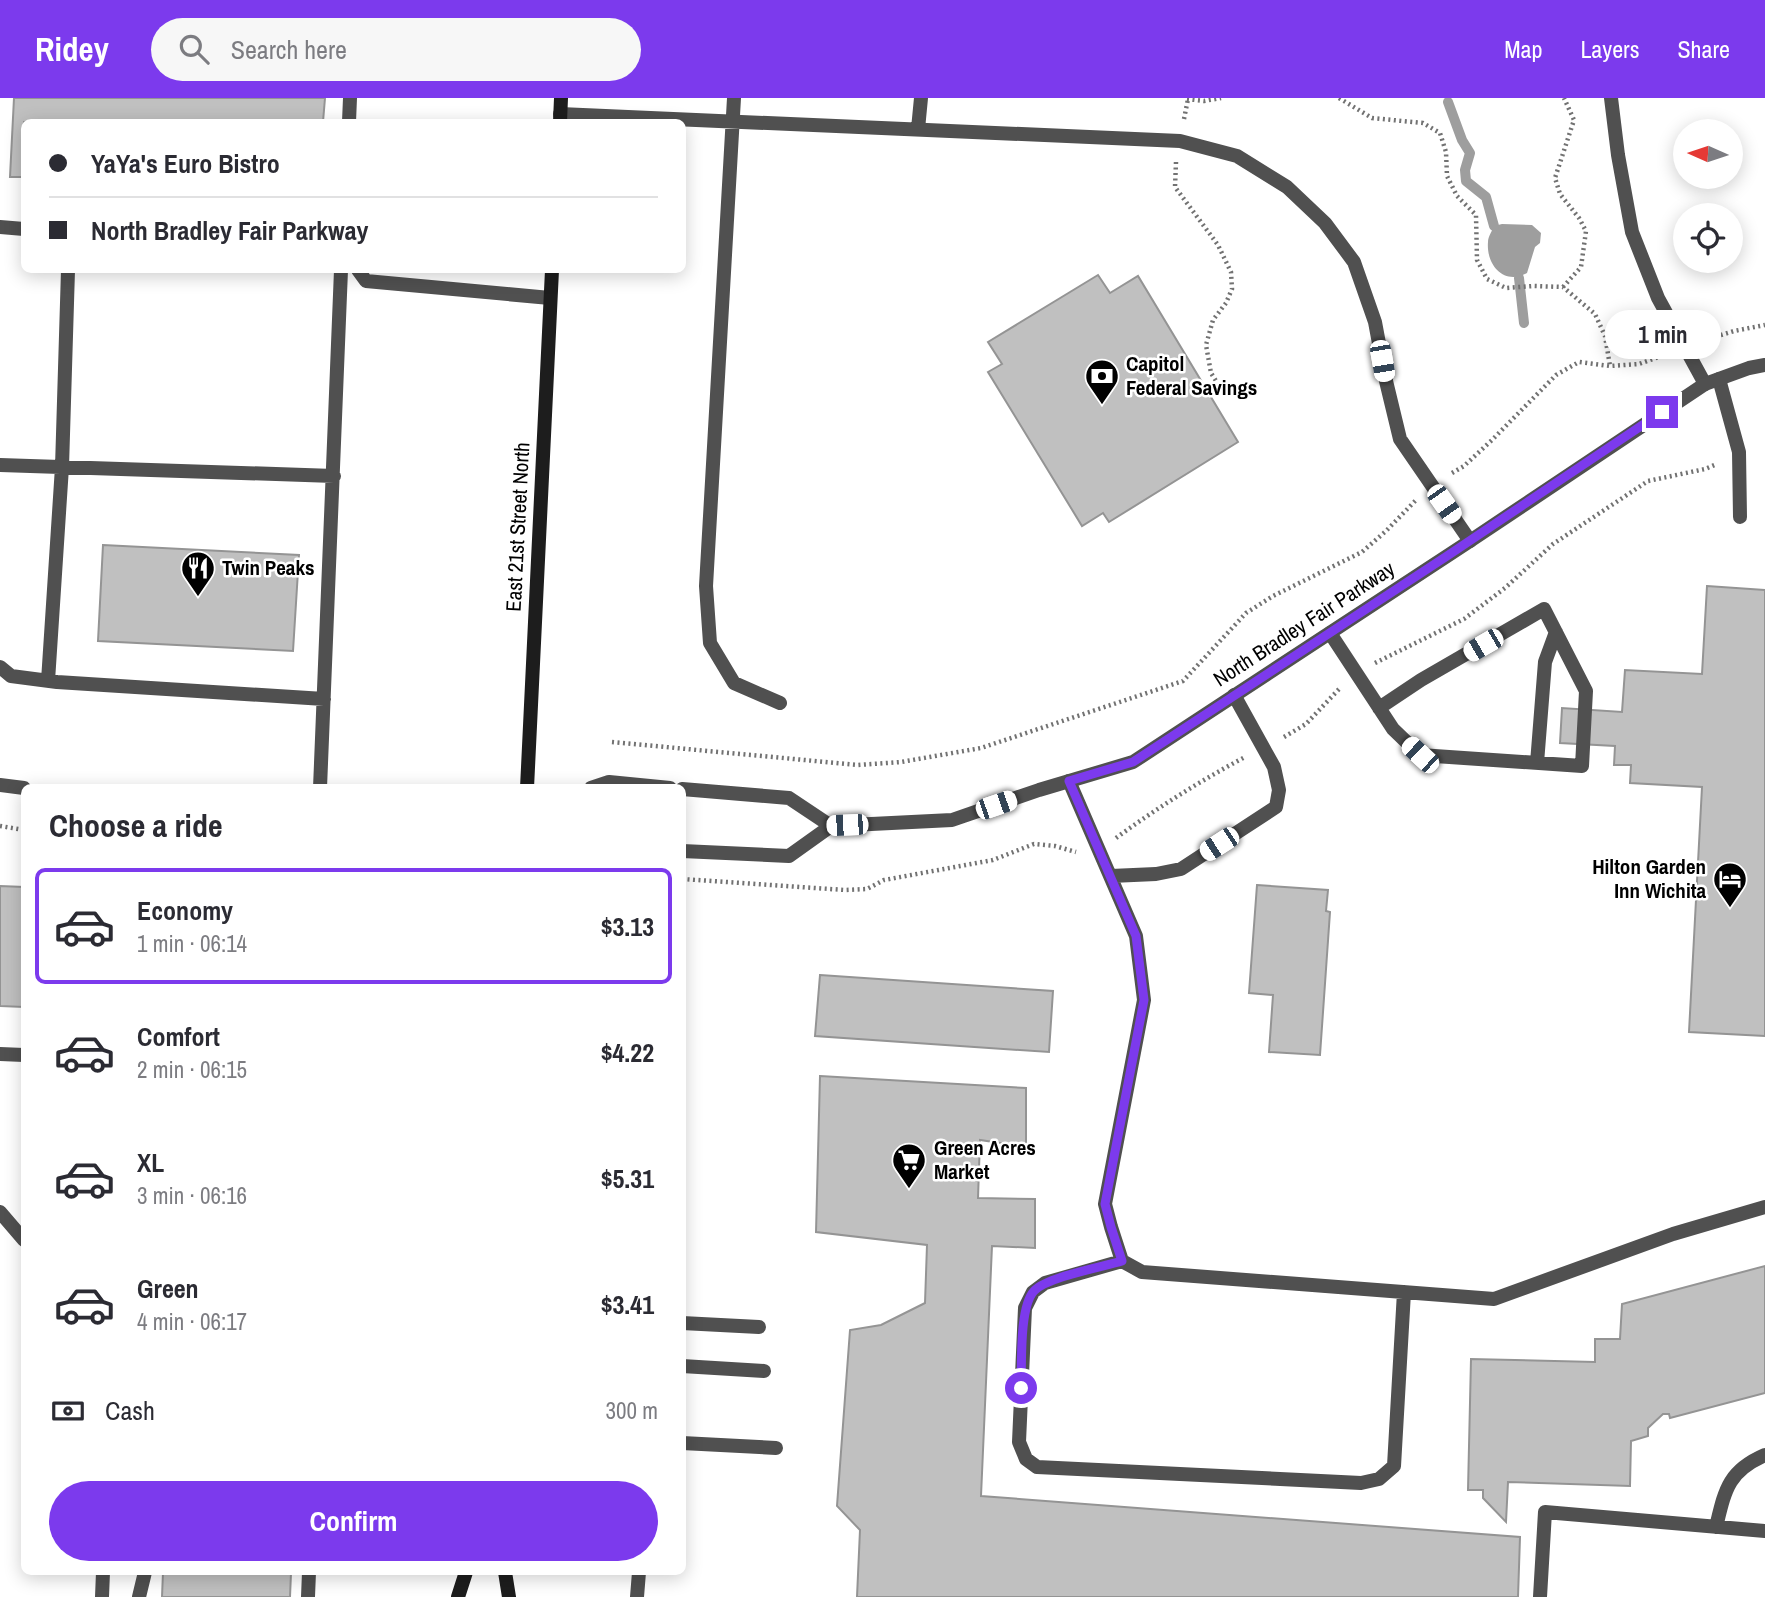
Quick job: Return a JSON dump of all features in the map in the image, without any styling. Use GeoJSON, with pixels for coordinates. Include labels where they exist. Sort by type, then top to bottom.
{"type":"FeatureCollection","features":[{"type":"Feature","properties":{"kind":"main road"},"geometry":{"type":"LineString","coordinates":[[560,118],[561,98]]}},
{"type":"Feature","properties":{"kind":"main road","name":"East 21st Street North"},"geometry":{"type":"LineString","coordinates":[[527,784],[552,273]]}},
{"type":"Feature","properties":{"kind":"main road"},"geometry":{"type":"LineString","coordinates":[[458,1597],[465,1575]]}},
{"type":"Feature","properties":{"kind":"main road"},"geometry":{"type":"LineString","coordinates":[[505,1575],[509,1597]]}},
{"type":"Feature","properties":{"kind":"street"},"geometry":{"type":"LineString","coordinates":[[349,119],[350,98]]}},
{"type":"Feature","properties":{"kind":"street"},"geometry":{"type":"LineString","coordinates":[[734,98],[706,586],[710,643],[734,683],[780,703]]}},
{"type":"Feature","properties":{"kind":"street"},"geometry":{"type":"LineString","coordinates":[[918,130],[921,98]]}},
{"type":"Feature","properties":{"kind":"street"},"geometry":{"type":"LineString","coordinates":[[1611,98],[1632,232],[1658,298],[1685,347],[1712,381],[1739,452],[1740,517]]}},
{"type":"Feature","properties":{"kind":"street"},"geometry":{"type":"LineString","coordinates":[[560,118],[618,119]]}},
{"type":"Feature","properties":{"kind":"street"},"geometry":{"type":"LineString","coordinates":[[686,120],[1180,142],[1237,156],[1287,187],[1325,223],[1354,262],[1376,322],[1400,439],[1470,541]]}},
{"type":"Feature","properties":{"kind":"street"},"geometry":{"type":"LineString","coordinates":[[0,228],[21,229]]}},
{"type":"Feature","properties":{"kind":"street"},"geometry":{"type":"LineString","coordinates":[[48,681],[62,467],[68,273]]}},
{"type":"Feature","properties":{"kind":"street"},"geometry":{"type":"LineString","coordinates":[[320,784],[341,273]]}},
{"type":"Feature","properties":{"kind":"street"},"geometry":{"type":"LineString","coordinates":[[360,273],[366,281],[551,298]]}},
{"type":"Feature","properties":{"kind":"street","name":"North Bradley Fair Parkway"},"geometry":{"type":"LineString","coordinates":[[831,826],[952,820],[1133,762],[1712,381],[1765,365]]}},
{"type":"Feature","properties":{"kind":"street"},"geometry":{"type":"LineString","coordinates":[[0,465],[334,476]]}},
{"type":"Feature","properties":{"kind":"street"},"geometry":{"type":"LineString","coordinates":[[1330,633],[1379,708],[1393,729],[1420,755],[1582,766],[1586,691],[1544,609],[1421,680],[1379,708]]}},
{"type":"Feature","properties":{"kind":"street"},"geometry":{"type":"LineString","coordinates":[[1537,763],[1545,662],[1556,632]]}},
{"type":"Feature","properties":{"kind":"street"},"geometry":{"type":"LineString","coordinates":[[0,667],[11,676],[48,681],[324,699]]}},
{"type":"Feature","properties":{"kind":"street"},"geometry":{"type":"LineString","coordinates":[[1111,876],[1156,874],[1181,869],[1276,807],[1279,790],[1274,767],[1234,695]]}},
{"type":"Feature","properties":{"kind":"street"},"geometry":{"type":"LineString","coordinates":[[1069,781],[1136,936],[1144,1000],[1105,1204],[1122,1261],[1142,1272],[1494,1299],[1673,1234],[1765,1207]]}},
{"type":"Feature","properties":{"kind":"street"},"geometry":{"type":"LineString","coordinates":[[603,784],[629,784]]}},
{"type":"Feature","properties":{"kind":"street"},"geometry":{"type":"LineString","coordinates":[[0,785],[21,788]]}},
{"type":"Feature","properties":{"kind":"street"},"geometry":{"type":"LineString","coordinates":[[686,789],[789,798],[831,826],[789,856],[686,851]]}},
{"type":"Feature","properties":{"kind":"street"},"geometry":{"type":"LineString","coordinates":[[0,1054],[21,1055]]}},
{"type":"Feature","properties":{"kind":"street"},"geometry":{"type":"LineString","coordinates":[[0,1212],[21,1236]]}},
{"type":"Feature","properties":{"kind":"street"},"geometry":{"type":"LineString","coordinates":[[1122,1261],[1045,1283],[1033,1292],[1025,1308],[1019,1442],[1026,1458],[1037,1467],[1361,1483],[1379,1479],[1394,1466],[1404,1292]]}},
{"type":"Feature","properties":{"kind":"street"},"geometry":{"type":"LineString","coordinates":[[686,1323],[759,1327]]}},
{"type":"Feature","properties":{"kind":"street"},"geometry":{"type":"LineString","coordinates":[[686,1366],[764,1370]]}},
{"type":"Feature","properties":{"kind":"street"},"geometry":{"type":"LineString","coordinates":[[686,1443],[776,1448]]}},
{"type":"Feature","properties":{"kind":"street"},"geometry":{"type":"LineString","coordinates":[[1716,1527],[1724,1491],[1742,1467],[1765,1455]]}},
{"type":"Feature","properties":{"kind":"street"},"geometry":{"type":"LineString","coordinates":[[1540,1597],[1545,1512],[1765,1531]]}},
{"type":"Feature","properties":{"kind":"street"},"geometry":{"type":"LineString","coordinates":[[102,1597],[103,1575]]}},
{"type":"Feature","properties":{"kind":"street"},"geometry":{"type":"LineString","coordinates":[[139,1597],[144,1575]]}},
{"type":"Feature","properties":{"kind":"street"},"geometry":{"type":"LineString","coordinates":[[308,1597],[310,1575]]}},
{"type":"Feature","properties":{"kind":"street"},"geometry":{"type":"LineString","coordinates":[[637,1597],[639,1575]]}},
{"type":"Feature","properties":{"kind":"path"},"geometry":{"type":"LineString","coordinates":[[1221,98],[1204,102],[1187,99],[1175,169],[1175,187],[1218,245],[1231,272],[1232,289],[1226,303],[1213,320],[1206,345],[1211,373],[1223,392]]}},
{"type":"Feature","properties":{"kind":"path"},"geometry":{"type":"LineString","coordinates":[[1339,98],[1372,118],[1423,123],[1440,133],[1446,152],[1447,176],[1457,197],[1476,215],[1477,260],[1488,279],[1506,288],[1563,287],[1595,314],[1605,336],[1610,366]]}},
{"type":"Feature","properties":{"kind":"path"},"geometry":{"type":"LineString","coordinates":[[1563,287],[1581,267],[1586,231],[1560,194],[1555,178],[1574,120],[1564,98]]}},
{"type":"Feature","properties":{"kind":"path"},"geometry":{"type":"LineString","coordinates":[[612,742],[859,765],[901,762],[981,748],[1183,681],[1246,613],[1273,596],[1362,552],[1431,485],[1464,466],[1556,375],[1579,362],[1610,366],[1639,364],[1734,331],[1765,325]]}},
{"type":"Feature","properties":{"kind":"path"},"geometry":{"type":"LineString","coordinates":[[0,826],[21,830]]}},
{"type":"Feature","properties":{"kind":"shaded area"},"geometry":{"type":"Polygon","coordinates":[[[1532,225],[1541,233],[1540,243],[1535,247],[1527,273],[1511,277],[1498,271],[1493,265],[1488,240],[1494,226],[1532,225]]]}},
{"type":"Feature","properties":{"kind":"building"},"geometry":{"type":"Polygon","coordinates":[[[14,98],[325,98],[323,119],[21,119],[21,177],[10,177],[14,98]]]}},
{"type":"Feature","properties":{"kind":"building"},"geometry":{"type":"Polygon","coordinates":[[[1098,275],[1110,293],[1138,276],[1238,442],[1109,522],[1103,513],[1082,526],[988,372],[1002,364],[988,342],[1098,275]]]}},
{"type":"Feature","properties":{"kind":"building","name":"Twin Peaks"},"geometry":{"type":"Polygon","coordinates":[[[103,545],[299,555],[293,651],[98,641],[103,545]]]}},
{"type":"Feature","properties":{"kind":"building","name":"Hilton Garden Inn Wichita"},"geometry":{"type":"Polygon","coordinates":[[[1707,586],[1765,590],[1765,1036],[1689,1032],[1702,787],[1630,783],[1631,765],[1614,765],[1615,746],[1560,743],[1562,708],[1622,712],[1625,670],[1702,674],[1707,586]]]}},
{"type":"Feature","properties":{"kind":"building"},"geometry":{"type":"Polygon","coordinates":[[[1257,885],[1328,890],[1326,911],[1330,912],[1320,1055],[1269,1052],[1273,995],[1249,993],[1257,885]]]}},
{"type":"Feature","properties":{"kind":"building"},"geometry":{"type":"Polygon","coordinates":[[[0,886],[21,887],[21,1007],[0,1006],[0,886]]]}},
{"type":"Feature","properties":{"kind":"building"},"geometry":{"type":"Polygon","coordinates":[[[820,975],[1053,991],[1049,1052],[815,1036],[820,975]]]}},
{"type":"Feature","properties":{"kind":"building"},"geometry":{"type":"Polygon","coordinates":[[[820,1076],[1026,1088],[1026,1147],[980,1140],[978,1198],[1035,1199],[1035,1248],[992,1246],[981,1496],[1520,1537],[1518,1597],[857,1597],[860,1530],[837,1506],[850,1330],[881,1325],[925,1303],[927,1245],[816,1232],[820,1076]]]}},
{"type":"Feature","properties":{"kind":"building"},"geometry":{"type":"Polygon","coordinates":[[[1765,1266],[1765,1393],[1670,1418],[1669,1414],[1663,1414],[1648,1428],[1648,1436],[1631,1441],[1630,1486],[1508,1482],[1506,1522],[1483,1498],[1483,1490],[1468,1490],[1471,1359],[1595,1362],[1595,1339],[1620,1339],[1622,1304],[1765,1266]]]}},
{"type":"Feature","properties":{"kind":"building"},"geometry":{"type":"Polygon","coordinates":[[[163,1575],[291,1575],[290,1597],[162,1597],[163,1575]]]}},
{"type":"Feature","properties":{"kind":"waterway"},"geometry":{"type":"LineString","coordinates":[[1448,102],[1462,140],[1470,153],[1465,170],[1466,181],[1486,197],[1494,226]]}},
{"type":"Feature","properties":{"kind":"waterway"},"geometry":{"type":"LineString","coordinates":[[1519,278],[1524,323]]}},
{"type":"Feature","properties":{"kind":"place","name":"Capitol Federal Savings"},"geometry":{"type":"Point","coordinates":[1102,406]}},
{"type":"Feature","properties":{"kind":"place","name":"Twin Peaks"},"geometry":{"type":"Point","coordinates":[198,598]}},
{"type":"Feature","properties":{"kind":"place","name":"Hilton Garden Inn Wichita"},"geometry":{"type":"Point","coordinates":[1730,909]}},
{"type":"Feature","properties":{"kind":"place","name":"Green Acres Market"},"geometry":{"type":"Point","coordinates":[909,1190]}},
{"type":"Feature","properties":{"kind":"route"},"geometry":{"type":"LineString","coordinates":[[1021,1388],[1025,1308],[1033,1292],[1045,1283],[1122,1261],[1105,1204],[1144,1000],[1136,936],[1069,781],[1133,762],[1662,412]]}}]}
